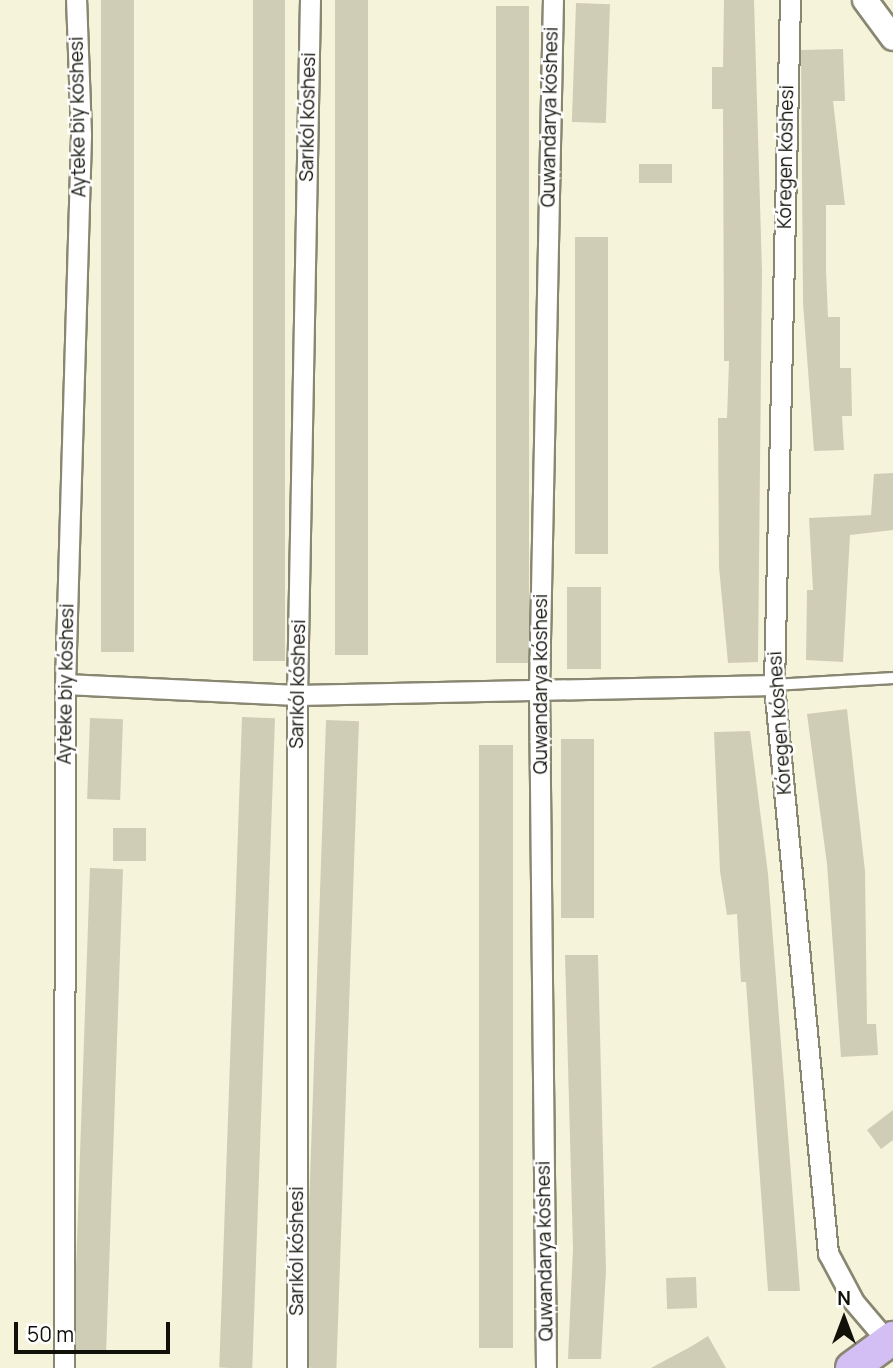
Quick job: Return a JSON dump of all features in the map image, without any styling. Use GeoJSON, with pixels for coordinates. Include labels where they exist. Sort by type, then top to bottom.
{"type":"FeatureCollection","features":[{"type":"Feature","properties":{"kind":"main road"},"geometry":{"type":"LineString","coordinates":[[852,1368],[890,1340]]}},
{"type":"Feature","properties":{"kind":"street","name":"Ayteke biy kóshesi"},"geometry":{"type":"LineString","coordinates":[[64,1368],[65,684],[81,134],[76,0]]}},
{"type":"Feature","properties":{"kind":"street","name":"Sarıkól kóshesi"},"geometry":{"type":"LineString","coordinates":[[297,1368],[297,695],[310,0]]}},
{"type":"Feature","properties":{"kind":"street","name":"Quwandarya kóshesi"},"geometry":{"type":"LineString","coordinates":[[546,1368],[539,690],[553,0]]}},
{"type":"Feature","properties":{"kind":"street","name":"Kóregen kóshesi"},"geometry":{"type":"LineString","coordinates":[[790,0],[774,685],[828,1253],[854,1302],[890,1340]]}},
{"type":"Feature","properties":{"kind":"street"},"geometry":{"type":"LineString","coordinates":[[864,0],[893,38]]}},
{"type":"Feature","properties":{"kind":"street"},"geometry":{"type":"LineString","coordinates":[[65,684],[297,695],[774,685]]}},
{"type":"Feature","properties":{"kind":"lane"},"geometry":{"type":"LineString","coordinates":[[774,685],[893,678]]}},
{"type":"Feature","properties":{"kind":"building"},"geometry":{"type":"Polygon","coordinates":[[[101,0],[134,0],[134,652],[101,652],[101,0]]]}},
{"type":"Feature","properties":{"kind":"building"},"geometry":{"type":"Polygon","coordinates":[[[253,0],[285,0],[285,661],[253,661],[253,0]]]}},
{"type":"Feature","properties":{"kind":"building"},"geometry":{"type":"Polygon","coordinates":[[[335,0],[368,0],[368,655],[335,655],[335,0]]]}},
{"type":"Feature","properties":{"kind":"building"},"geometry":{"type":"Polygon","coordinates":[[[724,0],[754,0],[762,271],[758,662],[728,663],[719,567],[718,418],[727,418],[729,361],[724,361],[723,109],[712,109],[712,67],[723,67],[724,0]]]}},
{"type":"Feature","properties":{"kind":"building"},"geometry":{"type":"Polygon","coordinates":[[[576,3],[610,4],[606,123],[572,122],[576,3]]]}},
{"type":"Feature","properties":{"kind":"building"},"geometry":{"type":"Polygon","coordinates":[[[496,6],[529,6],[529,663],[496,663],[496,6]]]}},
{"type":"Feature","properties":{"kind":"building"},"geometry":{"type":"Polygon","coordinates":[[[843,49],[845,101],[833,101],[845,205],[826,205],[826,270],[828,317],[840,317],[840,368],[851,368],[852,416],[842,416],[844,450],[814,451],[803,303],[801,50],[843,49]]]}},
{"type":"Feature","properties":{"kind":"building"},"geometry":{"type":"Polygon","coordinates":[[[639,164],[672,164],[672,183],[639,183],[639,164]]]}},
{"type":"Feature","properties":{"kind":"building"},"geometry":{"type":"Polygon","coordinates":[[[575,237],[608,237],[608,554],[575,554],[575,237]]]}},
{"type":"Feature","properties":{"kind":"building"},"geometry":{"type":"Polygon","coordinates":[[[893,473],[893,530],[850,535],[843,662],[806,660],[807,590],[813,590],[809,518],[871,515],[874,474],[893,473]]]}},
{"type":"Feature","properties":{"kind":"building"},"geometry":{"type":"Polygon","coordinates":[[[567,587],[601,587],[601,669],[567,669],[567,587]]]}},
{"type":"Feature","properties":{"kind":"building"},"geometry":{"type":"Polygon","coordinates":[[[847,709],[865,871],[867,1024],[876,1024],[878,1055],[841,1057],[827,864],[807,714],[847,709]]]}},
{"type":"Feature","properties":{"kind":"building"},"geometry":{"type":"Polygon","coordinates":[[[242,717],[275,718],[252,1368],[219,1368],[242,717]]]}},
{"type":"Feature","properties":{"kind":"building"},"geometry":{"type":"Polygon","coordinates":[[[90,718],[123,719],[120,800],[87,799],[90,718]]]}},
{"type":"Feature","properties":{"kind":"building"},"geometry":{"type":"Polygon","coordinates":[[[326,720],[359,721],[336,1368],[303,1368],[326,720]]]}},
{"type":"Feature","properties":{"kind":"building"},"geometry":{"type":"Polygon","coordinates":[[[750,731],[768,874],[800,1291],[768,1291],[746,982],[741,982],[737,914],[727,915],[720,871],[714,732],[750,731]]]}},
{"type":"Feature","properties":{"kind":"building"},"geometry":{"type":"Polygon","coordinates":[[[561,739],[594,739],[594,918],[561,918],[561,739]]]}},
{"type":"Feature","properties":{"kind":"building"},"geometry":{"type":"Polygon","coordinates":[[[479,745],[513,745],[513,1348],[479,1348],[479,745]]]}},
{"type":"Feature","properties":{"kind":"building"},"geometry":{"type":"Polygon","coordinates":[[[113,828],[146,828],[146,861],[113,861],[113,828]]]}},
{"type":"Feature","properties":{"kind":"building"},"geometry":{"type":"Polygon","coordinates":[[[90,868],[123,869],[106,1353],[73,1352],[90,868]]]}},
{"type":"Feature","properties":{"kind":"building"},"geometry":{"type":"Polygon","coordinates":[[[565,955],[598,955],[606,1271],[601,1359],[568,1359],[573,1249],[565,955]]]}},
{"type":"Feature","properties":{"kind":"building"},"geometry":{"type":"Polygon","coordinates":[[[893,1110],[893,1140],[881,1149],[867,1130],[893,1110]]]}},
{"type":"Feature","properties":{"kind":"building"},"geometry":{"type":"Polygon","coordinates":[[[696,1277],[697,1308],[667,1309],[666,1278],[696,1277]]]}},
{"type":"Feature","properties":{"kind":"building"},"geometry":{"type":"Polygon","coordinates":[[[708,1336],[726,1368],[651,1368],[692,1346],[708,1336]]]}}]}
